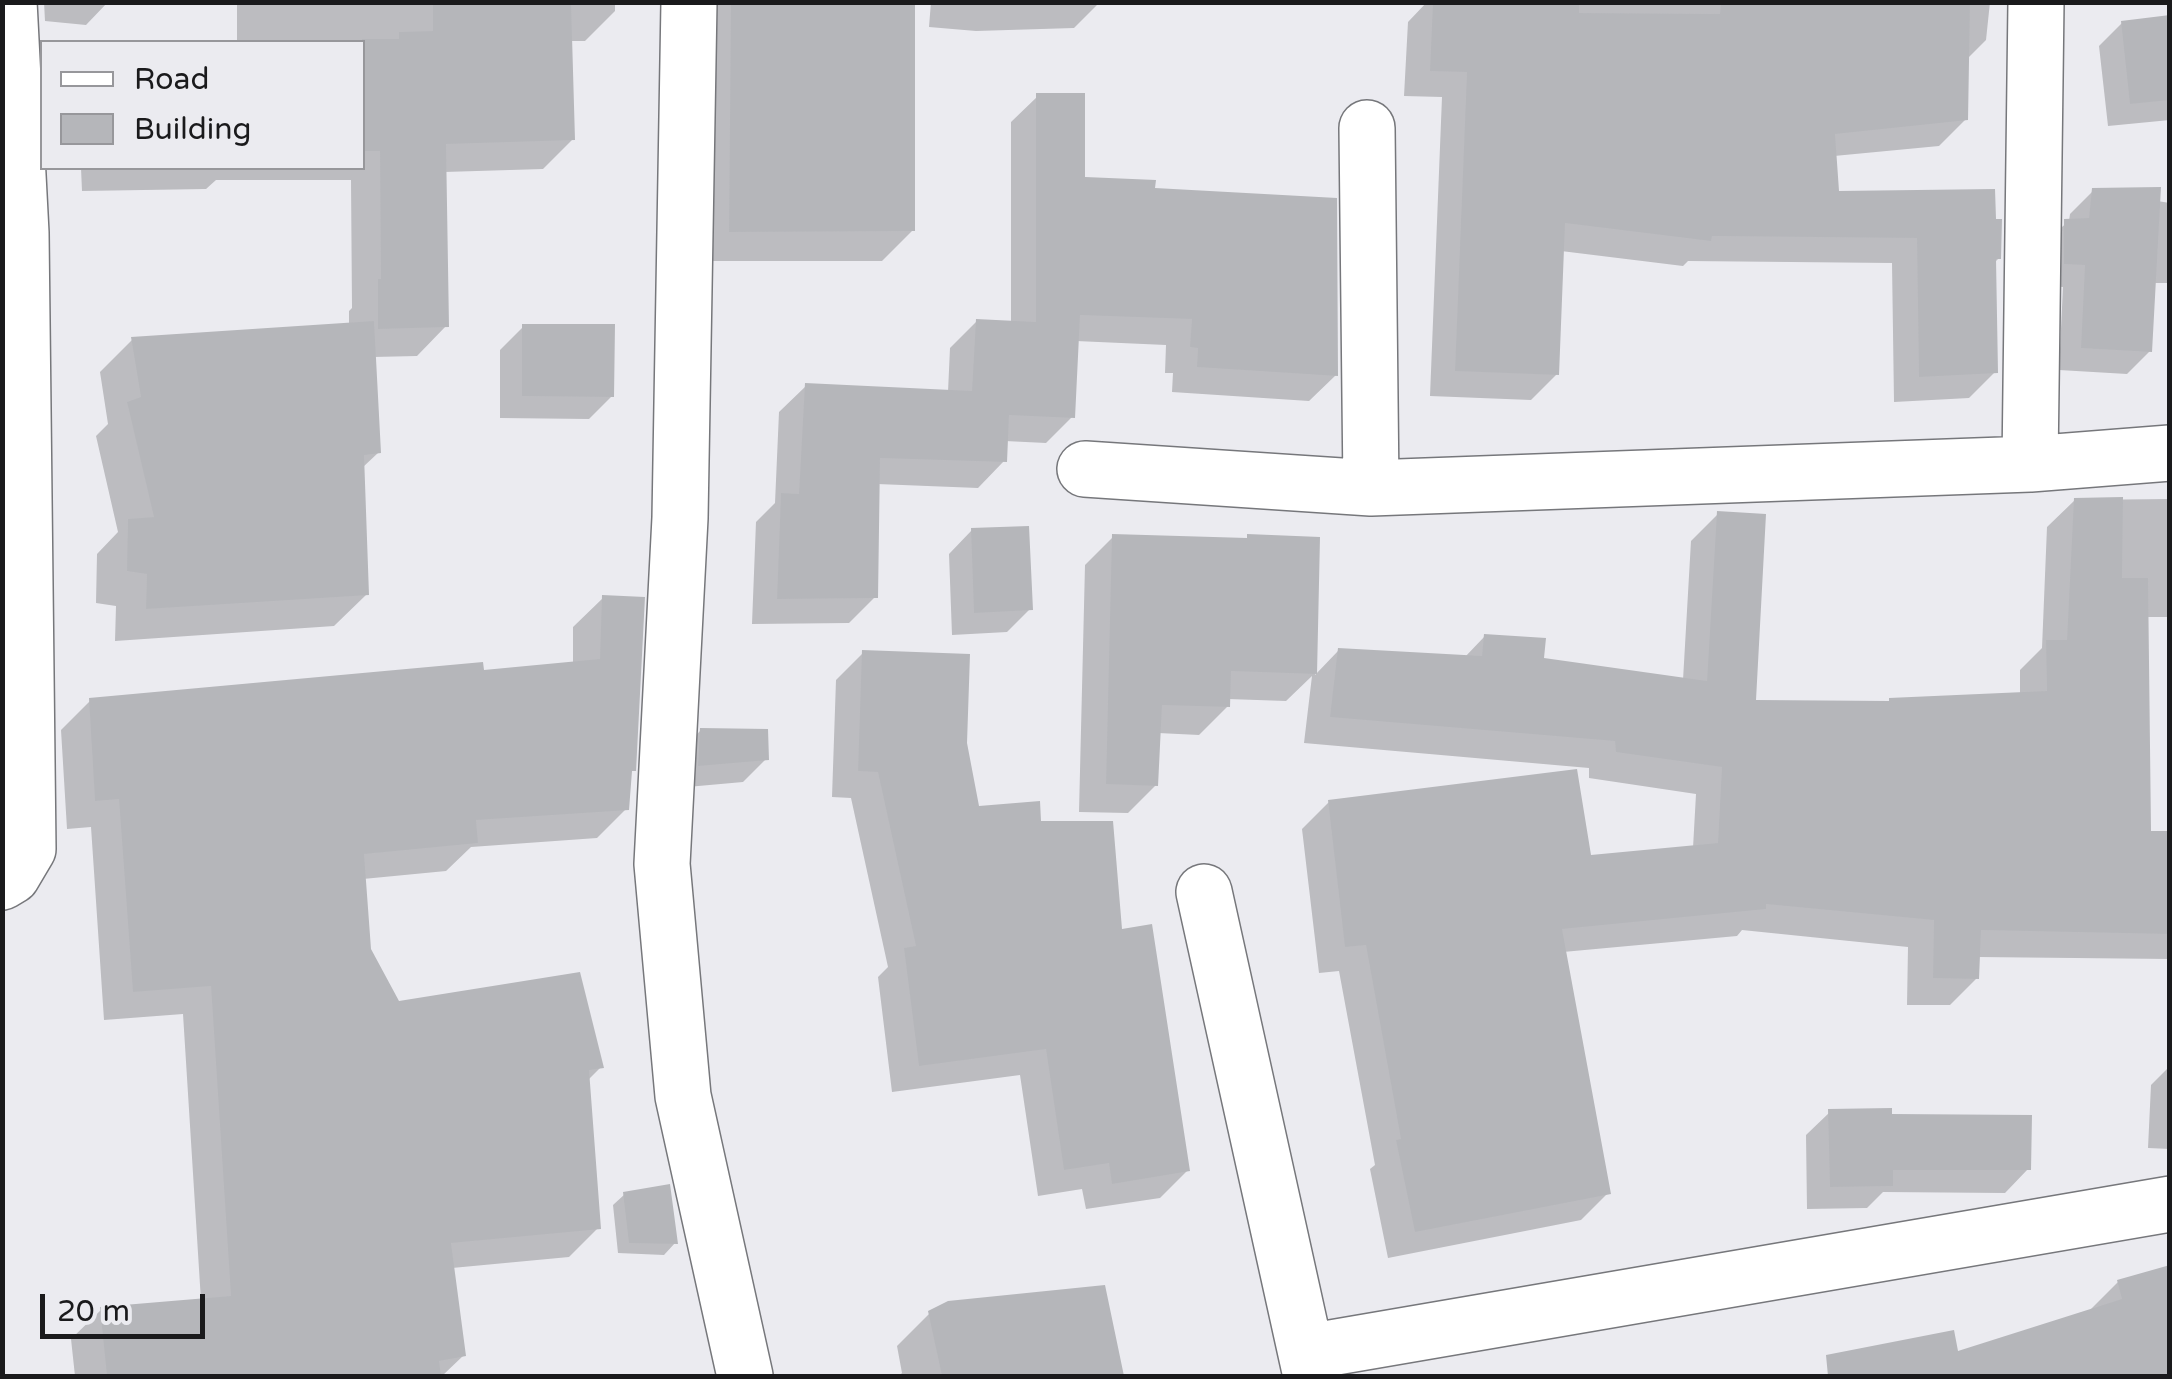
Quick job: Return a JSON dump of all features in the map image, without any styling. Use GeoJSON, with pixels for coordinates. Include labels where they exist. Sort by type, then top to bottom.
{"type":"FeatureCollection","features":[{"type":"Feature","properties":{"kind":"street"},"geometry":{"type":"LineString","coordinates":[[2,882],[12,876],[28,849],[10,2]]}},
{"type":"Feature","properties":{"kind":"street"},"geometry":{"type":"LineString","coordinates":[[689,2],[680,518],[662,864],[682,1096],[745,1376]]}},
{"type":"Feature","properties":{"kind":"street"},"geometry":{"type":"LineString","coordinates":[[2030,464],[2036,2]]}},
{"type":"Feature","properties":{"kind":"street"},"geometry":{"type":"LineString","coordinates":[[1366,128],[1371,488]]}},
{"type":"Feature","properties":{"kind":"street"},"geometry":{"type":"LineString","coordinates":[[1085,469],[1371,488],[2030,464],[2170,453]]}},
{"type":"Feature","properties":{"kind":"street"},"geometry":{"type":"LineString","coordinates":[[1204,892],[1309,1364],[1422,1330],[2170,1204]]}},
{"type":"Feature","properties":{"kind":"building"},"geometry":{"type":"Polygon","coordinates":[[[433,2],[571,2],[575,140],[446,144],[449,327],[378,329],[380,151],[365,151],[362,39],[399,39],[399,32],[433,31],[433,2]]]}},
{"type":"Feature","properties":{"kind":"building"},"geometry":{"type":"Polygon","coordinates":[[[731,2],[915,2],[915,231],[729,232],[731,2]]]}},
{"type":"Feature","properties":{"kind":"building"},"geometry":{"type":"Polygon","coordinates":[[[1433,2],[1579,2],[1579,13],[1720,14],[1721,2],[1970,2],[1968,120],[1835,134],[1839,191],[1995,189],[1996,219],[2002,219],[2001,259],[1996,259],[1998,373],[1919,377],[1917,238],[1712,236],[1711,241],[1565,223],[1559,375],[1455,371],[1467,72],[1430,71],[1433,2]]]}},
{"type":"Feature","properties":{"kind":"building"},"geometry":{"type":"Polygon","coordinates":[[[2170,15],[2170,100],[2130,104],[2121,21],[2170,15]]]}},
{"type":"Feature","properties":{"kind":"building"},"geometry":{"type":"Polygon","coordinates":[[[1036,93],[1085,93],[1085,177],[1156,180],[1155,188],[1337,198],[1338,376],[1197,367],[1198,348],[1190,347],[1192,319],[1080,315],[1075,418],[1009,415],[1007,462],[880,458],[878,598],[777,599],[781,493],[799,494],[805,383],[972,391],[976,319],[1036,322],[1036,93]]]}},
{"type":"Feature","properties":{"kind":"building"},"geometry":{"type":"Polygon","coordinates":[[[2161,187],[2152,352],[2081,348],[2085,265],[2064,264],[2064,219],[2089,218],[2092,188],[2161,187]]]}},
{"type":"Feature","properties":{"kind":"building"},"geometry":{"type":"Polygon","coordinates":[[[374,321],[381,453],[364,455],[369,595],[146,609],[147,574],[127,571],[128,519],[154,517],[127,402],[141,397],[131,337],[374,321]]]}},
{"type":"Feature","properties":{"kind":"building"},"geometry":{"type":"Polygon","coordinates":[[[522,324],[615,324],[614,397],[522,396],[522,324]]]}},
{"type":"Feature","properties":{"kind":"building"},"geometry":{"type":"Polygon","coordinates":[[[2123,497],[2122,578],[2148,578],[2151,831],[2170,831],[2170,934],[1981,930],[1979,979],[1933,978],[1934,920],[1766,904],[1766,909],[1562,929],[1611,1194],[1415,1232],[1396,1140],[1401,1139],[1366,945],[1345,947],[1328,800],[1577,769],[1591,855],[1718,843],[1722,767],[1616,752],[1615,741],[1330,717],[1338,648],[1482,656],[1484,634],[1546,638],[1544,658],[1707,681],[1717,511],[1766,514],[1756,700],[1889,701],[2047,691],[2046,640],[2067,640],[2074,498],[2123,497]]]}},
{"type":"Feature","properties":{"kind":"building"},"geometry":{"type":"Polygon","coordinates":[[[1029,526],[1033,610],[974,613],[971,528],[1029,526]]]}},
{"type":"Feature","properties":{"kind":"building"},"geometry":{"type":"Polygon","coordinates":[[[1112,534],[1320,537],[1317,674],[1231,671],[1230,707],[1162,705],[1158,786],[1106,784],[1112,534]]]}},
{"type":"Feature","properties":{"kind":"building"},"geometry":{"type":"Polygon","coordinates":[[[602,595],[645,597],[636,771],[632,771],[629,810],[476,820],[478,843],[364,854],[371,949],[399,1001],[580,972],[604,1068],[589,1070],[601,1229],[451,1243],[466,1356],[439,1361],[441,1376],[107,1376],[100,1307],[231,1296],[211,986],[133,992],[119,799],[95,801],[89,698],[483,662],[484,670],[600,659],[602,595]]]}},
{"type":"Feature","properties":{"kind":"building"},"geometry":{"type":"Polygon","coordinates":[[[862,650],[970,654],[967,743],[979,806],[1040,801],[1041,821],[1113,821],[1122,929],[1152,924],[1190,1171],[1112,1184],[1109,1163],[1064,1170],[1046,1049],[919,1066],[904,948],[916,946],[878,772],[858,771],[862,650]]]}},
{"type":"Feature","properties":{"kind":"building"},"geometry":{"type":"Polygon","coordinates":[[[700,728],[768,729],[769,760],[698,766],[700,728]]]}},
{"type":"Feature","properties":{"kind":"building"},"geometry":{"type":"Polygon","coordinates":[[[1892,1108],[1892,1114],[2032,1115],[2031,1170],[1893,1170],[1893,1186],[1830,1187],[1828,1109],[1892,1108]]]}},
{"type":"Feature","properties":{"kind":"building"},"geometry":{"type":"Polygon","coordinates":[[[670,1184],[678,1244],[629,1243],[623,1192],[670,1184]]]}},
{"type":"Feature","properties":{"kind":"building"},"geometry":{"type":"Polygon","coordinates":[[[2170,1265],[2170,1376],[1828,1376],[1826,1355],[1954,1330],[1958,1351],[2122,1299],[2117,1280],[2170,1265]]]}},
{"type":"Feature","properties":{"kind":"building"},"geometry":{"type":"Polygon","coordinates":[[[1105,1285],[1124,1376],[942,1376],[928,1311],[948,1301],[1105,1285]]]}}]}
